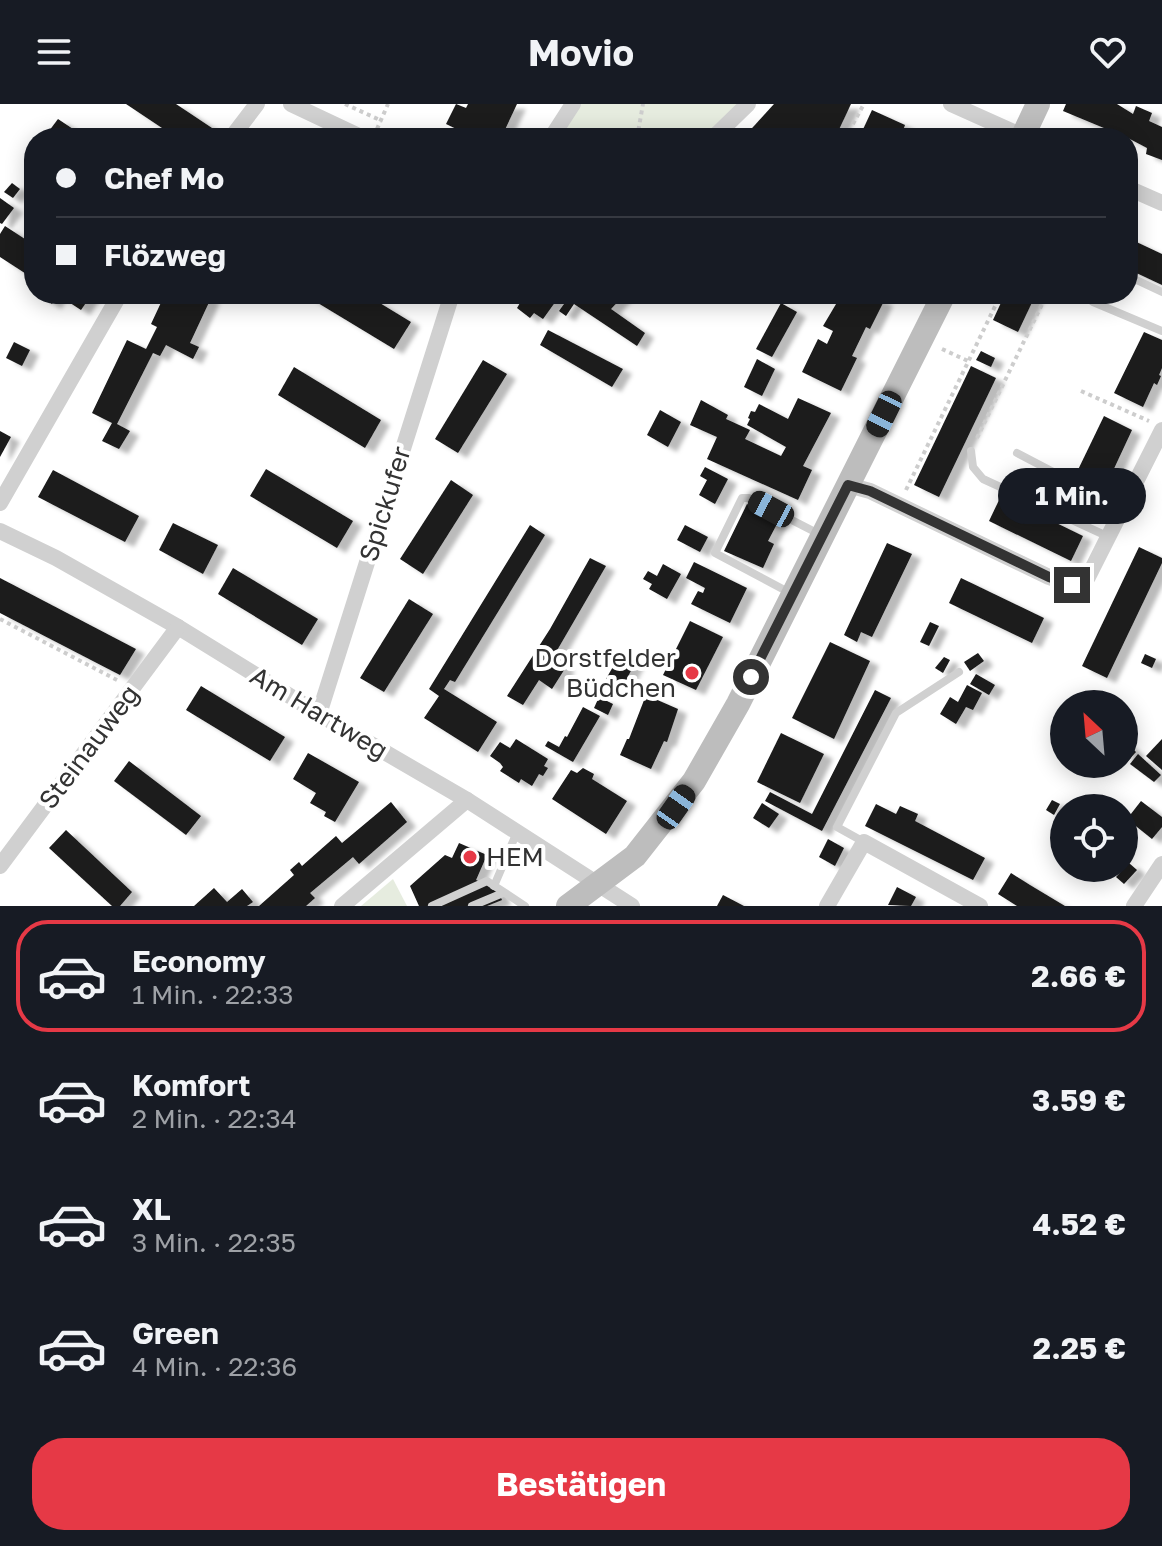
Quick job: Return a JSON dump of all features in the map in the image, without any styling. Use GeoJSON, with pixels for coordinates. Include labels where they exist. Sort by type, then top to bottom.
{"type":"FeatureCollection","features":[{"type":"Feature","properties":{"kind":"main road"},"geometry":{"type":"LineString","coordinates":[[1028,128],[1038,104]]}},
{"type":"Feature","properties":{"kind":"main road"},"geometry":{"type":"LineString","coordinates":[[568,906],[635,856],[694,781],[719,739],[939,304]]}},
{"type":"Feature","properties":{"kind":"street"},"geometry":{"type":"LineString","coordinates":[[239,128],[257,104]]}},
{"type":"Feature","properties":{"kind":"street"},"geometry":{"type":"LineString","coordinates":[[291,104],[342,128]]}},
{"type":"Feature","properties":{"kind":"street"},"geometry":{"type":"LineString","coordinates":[[557,128],[573,104]]}},
{"type":"Feature","properties":{"kind":"street"},"geometry":{"type":"LineString","coordinates":[[723,128],[748,104]]}},
{"type":"Feature","properties":{"kind":"street"},"geometry":{"type":"LineString","coordinates":[[951,104],[1004,128]]}},
{"type":"Feature","properties":{"kind":"street"},"geometry":{"type":"LineString","coordinates":[[1138,192],[1162,203]]}},
{"type":"Feature","properties":{"kind":"street"},"geometry":{"type":"LineString","coordinates":[[0,503],[114,304]]}},
{"type":"Feature","properties":{"kind":"street","name":"Spickufer"},"geometry":{"type":"LineString","coordinates":[[319,714],[449,304]]}},
{"type":"Feature","properties":{"kind":"street"},"geometry":{"type":"LineString","coordinates":[[848,485],[870,491],[1049,577],[1072,585],[1088,577],[1162,429]]}},
{"type":"Feature","properties":{"kind":"street","name":"Am Hartweg"},"geometry":{"type":"LineString","coordinates":[[0,531],[56,558],[178,627],[467,800],[632,906]]}},
{"type":"Feature","properties":{"kind":"street","name":"Steinauweg"},"geometry":{"type":"LineString","coordinates":[[0,866],[178,627]]}},
{"type":"Feature","properties":{"kind":"street"},"geometry":{"type":"LineString","coordinates":[[342,906],[467,800]]}},
{"type":"Feature","properties":{"kind":"street"},"geometry":{"type":"LineString","coordinates":[[827,906],[864,842],[980,906]]}},
{"type":"Feature","properties":{"kind":"street"},"geometry":{"type":"LineString","coordinates":[[1134,906],[1162,864]]}},
{"type":"Feature","properties":{"kind":"lane"},"geometry":{"type":"LineString","coordinates":[[1138,281],[1162,292]]}},
{"type":"Feature","properties":{"kind":"lane"},"geometry":{"type":"LineString","coordinates":[[1098,304],[1162,331]]}},
{"type":"Feature","properties":{"kind":"lane"},"geometry":{"type":"LineString","coordinates":[[971,451],[973,467],[983,479],[1109,537]]}},
{"type":"Feature","properties":{"kind":"lane"},"geometry":{"type":"LineString","coordinates":[[1017,453],[1124,509]]}},
{"type":"Feature","properties":{"kind":"lane"},"geometry":{"type":"LineString","coordinates":[[793,594],[715,553],[742,498],[749,498],[823,535]]}},
{"type":"Feature","properties":{"kind":"lane"},"geometry":{"type":"LineString","coordinates":[[864,842],[837,827],[896,713],[959,672]]}},
{"type":"Feature","properties":{"kind":"lane"},"geometry":{"type":"LineString","coordinates":[[494,886],[517,832]]}},
{"type":"Feature","properties":{"kind":"lane"},"geometry":{"type":"LineString","coordinates":[[432,906],[487,881],[525,906]]}},
{"type":"Feature","properties":{"kind":"lane"},"geometry":{"type":"LineString","coordinates":[[472,906],[503,893]]}},
{"type":"Feature","properties":{"kind":"path"},"geometry":{"type":"LineString","coordinates":[[345,104],[382,121]]}},
{"type":"Feature","properties":{"kind":"path"},"geometry":{"type":"LineString","coordinates":[[378,128],[388,104]]}},
{"type":"Feature","properties":{"kind":"path"},"geometry":{"type":"LineString","coordinates":[[639,128],[643,104]]}},
{"type":"Feature","properties":{"kind":"path"},"geometry":{"type":"LineString","coordinates":[[851,128],[864,104]]}},
{"type":"Feature","properties":{"kind":"path"},"geometry":{"type":"LineString","coordinates":[[899,505],[996,304]]}},
{"type":"Feature","properties":{"kind":"path"},"geometry":{"type":"LineString","coordinates":[[971,451],[1042,304]]}},
{"type":"Feature","properties":{"kind":"path"},"geometry":{"type":"LineString","coordinates":[[942,349],[968,361]]}},
{"type":"Feature","properties":{"kind":"path"},"geometry":{"type":"LineString","coordinates":[[1081,391],[1162,429]]}},
{"type":"Feature","properties":{"kind":"path"},"geometry":{"type":"LineString","coordinates":[[0,619],[133,689]]}},
{"type":"Feature","properties":{"kind":"shaded area"},"geometry":{"type":"Polygon","coordinates":[[[573,104],[748,104],[723,128],[557,128],[573,104]]]}},
{"type":"Feature","properties":{"kind":"shaded area"},"geometry":{"type":"Polygon","coordinates":[[[393,879],[407,906],[361,906],[393,879]]]}},
{"type":"Feature","properties":{"kind":"building"},"geometry":{"type":"Polygon","coordinates":[[[126,104],[176,104],[212,128],[162,128],[126,104]]]}},
{"type":"Feature","properties":{"kind":"building"},"geometry":{"type":"Polygon","coordinates":[[[456,104],[466,108],[468,104],[517,104],[506,128],[454,128],[446,124],[456,104]]]}},
{"type":"Feature","properties":{"kind":"building"},"geometry":{"type":"Polygon","coordinates":[[[774,104],[851,104],[840,128],[752,128],[774,104]]]}},
{"type":"Feature","properties":{"kind":"building"},"geometry":{"type":"Polygon","coordinates":[[[1066,104],[1117,104],[1133,114],[1136,106],[1152,113],[1149,121],[1162,127],[1162,160],[1146,154],[1147,148],[1138,143],[1138,128],[1104,128],[1063,111],[1066,104]]]}},
{"type":"Feature","properties":{"kind":"building"},"geometry":{"type":"Polygon","coordinates":[[[872,110],[905,125],[904,128],[864,128],[872,110]]]}},
{"type":"Feature","properties":{"kind":"building"},"geometry":{"type":"Polygon","coordinates":[[[58,119],[72,128],[51,128],[58,119]]]}},
{"type":"Feature","properties":{"kind":"building"},"geometry":{"type":"Polygon","coordinates":[[[12,183],[20,189],[13,198],[4,192],[12,183]]]}},
{"type":"Feature","properties":{"kind":"building"},"geometry":{"type":"Polygon","coordinates":[[[0,198],[14,208],[2,224],[0,223],[0,198]]]}},
{"type":"Feature","properties":{"kind":"building"},"geometry":{"type":"Polygon","coordinates":[[[5,226],[24,238],[24,273],[0,257],[0,234],[5,226]]]}},
{"type":"Feature","properties":{"kind":"building"},"geometry":{"type":"Polygon","coordinates":[[[1138,243],[1162,254],[1162,285],[1138,274],[1138,243]]]}},
{"type":"Feature","properties":{"kind":"building"},"geometry":{"type":"Polygon","coordinates":[[[160,304],[208,304],[190,343],[199,347],[193,359],[166,345],[160,356],[153,353],[117,424],[130,431],[119,449],[102,441],[112,423],[92,413],[127,340],[146,349],[157,327],[151,324],[160,304]]]}},
{"type":"Feature","properties":{"kind":"building"},"geometry":{"type":"Polygon","coordinates":[[[320,304],[381,304],[411,322],[394,349],[320,304]]]}},
{"type":"Feature","properties":{"kind":"building"},"geometry":{"type":"Polygon","coordinates":[[[519,304],[554,304],[543,319],[534,313],[530,318],[517,308],[519,304]]]}},
{"type":"Feature","properties":{"kind":"building"},"geometry":{"type":"Polygon","coordinates":[[[564,304],[574,304],[566,316],[559,311],[564,304]]]}},
{"type":"Feature","properties":{"kind":"building"},"geometry":{"type":"Polygon","coordinates":[[[574,304],[616,304],[611,309],[645,333],[637,346],[574,304]]]}},
{"type":"Feature","properties":{"kind":"building"},"geometry":{"type":"Polygon","coordinates":[[[780,304],[797,312],[772,357],[756,349],[780,304]]]}},
{"type":"Feature","properties":{"kind":"building"},"geometry":{"type":"Polygon","coordinates":[[[836,304],[882,304],[870,329],[866,327],[852,356],[857,358],[841,391],[802,372],[818,339],[827,344],[833,331],[823,326],[836,304]]]}},
{"type":"Feature","properties":{"kind":"building"},"geometry":{"type":"Polygon","coordinates":[[[1000,304],[1031,304],[1018,332],[993,320],[1000,304]]]}},
{"type":"Feature","properties":{"kind":"building"},"geometry":{"type":"Polygon","coordinates":[[[548,330],[623,369],[612,387],[540,345],[548,330]]]}},
{"type":"Feature","properties":{"kind":"building"},"geometry":{"type":"Polygon","coordinates":[[[1144,332],[1162,340],[1162,368],[1157,385],[1154,383],[1143,407],[1114,393],[1144,332]]]}},
{"type":"Feature","properties":{"kind":"building"},"geometry":{"type":"Polygon","coordinates":[[[14,342],[30,350],[22,366],[6,358],[14,342]]]}},
{"type":"Feature","properties":{"kind":"building"},"geometry":{"type":"Polygon","coordinates":[[[981,351],[995,358],[991,367],[976,360],[981,351]]]}},
{"type":"Feature","properties":{"kind":"building"},"geometry":{"type":"Polygon","coordinates":[[[757,359],[775,369],[762,396],[744,387],[757,359]]]}},
{"type":"Feature","properties":{"kind":"building"},"geometry":{"type":"Polygon","coordinates":[[[483,360],[507,374],[458,453],[435,439],[483,360]]]}},
{"type":"Feature","properties":{"kind":"building"},"geometry":{"type":"Polygon","coordinates":[[[971,366],[996,378],[939,497],[914,485],[971,366]]]}},
{"type":"Feature","properties":{"kind":"building"},"geometry":{"type":"Polygon","coordinates":[[[294,367],[381,420],[365,448],[278,395],[294,367]]]}},
{"type":"Feature","properties":{"kind":"building"},"geometry":{"type":"Polygon","coordinates":[[[798,398],[831,413],[803,466],[812,470],[798,500],[707,459],[717,437],[690,425],[701,400],[728,415],[726,419],[750,430],[745,439],[781,456],[786,447],[747,425],[748,418],[759,404],[788,419],[798,398]]]}},
{"type":"Feature","properties":{"kind":"building"},"geometry":{"type":"Polygon","coordinates":[[[660,410],[681,422],[668,447],[647,435],[660,410]]]}},
{"type":"Feature","properties":{"kind":"building"},"geometry":{"type":"Polygon","coordinates":[[[1104,416],[1132,430],[1104,490],[1075,476],[1104,416]]]}},
{"type":"Feature","properties":{"kind":"building"},"geometry":{"type":"Polygon","coordinates":[[[0,431],[11,437],[0,457],[0,431]]]}},
{"type":"Feature","properties":{"kind":"building"},"geometry":{"type":"Polygon","coordinates":[[[705,467],[728,479],[715,504],[699,495],[707,480],[700,476],[705,467]]]}},
{"type":"Feature","properties":{"kind":"building"},"geometry":{"type":"Polygon","coordinates":[[[266,469],[353,521],[337,548],[250,496],[266,469]]]}},
{"type":"Feature","properties":{"kind":"building"},"geometry":{"type":"Polygon","coordinates":[[[53,470],[139,516],[125,542],[38,497],[53,470]]]}},
{"type":"Feature","properties":{"kind":"building"},"geometry":{"type":"Polygon","coordinates":[[[451,480],[473,495],[423,574],[400,559],[451,480]]]}},
{"type":"Feature","properties":{"kind":"building"},"geometry":{"type":"Polygon","coordinates":[[[1001,496],[1083,536],[1071,561],[989,521],[1001,496]]]}},
{"type":"Feature","properties":{"kind":"building"},"geometry":{"type":"Polygon","coordinates":[[[747,504],[779,520],[768,541],[774,544],[763,568],[724,551],[747,504]]]}},
{"type":"Feature","properties":{"kind":"building"},"geometry":{"type":"Polygon","coordinates":[[[173,523],[218,545],[203,574],[159,550],[173,523]]]}},
{"type":"Feature","properties":{"kind":"building"},"geometry":{"type":"Polygon","coordinates":[[[530,525],[545,535],[455,682],[450,680],[444,689],[497,722],[478,752],[424,718],[439,696],[429,689],[530,525]]]}},
{"type":"Feature","properties":{"kind":"building"},"geometry":{"type":"Polygon","coordinates":[[[685,525],[708,537],[700,552],[677,540],[685,525]]]}},
{"type":"Feature","properties":{"kind":"building"},"geometry":{"type":"Polygon","coordinates":[[[887,543],[912,554],[872,637],[861,632],[857,642],[844,635],[887,543]]]}},
{"type":"Feature","properties":{"kind":"building"},"geometry":{"type":"Polygon","coordinates":[[[1139,547],[1162,558],[1162,563],[1107,678],[1082,666],[1139,547]]]}},
{"type":"Feature","properties":{"kind":"building"},"geometry":{"type":"Polygon","coordinates":[[[590,558],[606,566],[552,659],[566,667],[552,689],[539,680],[523,705],[507,696],[590,558]]]}},
{"type":"Feature","properties":{"kind":"building"},"geometry":{"type":"Polygon","coordinates":[[[694,562],[747,588],[730,623],[691,604],[698,591],[703,593],[705,588],[686,578],[694,562]]]}},
{"type":"Feature","properties":{"kind":"building"},"geometry":{"type":"Polygon","coordinates":[[[663,564],[681,574],[667,599],[649,589],[652,584],[643,579],[648,571],[657,576],[663,564]]]}},
{"type":"Feature","properties":{"kind":"building"},"geometry":{"type":"Polygon","coordinates":[[[233,568],[318,619],[302,645],[218,594],[233,568]]]}},
{"type":"Feature","properties":{"kind":"building"},"geometry":{"type":"Polygon","coordinates":[[[0,578],[136,649],[120,675],[0,613],[0,578]]]}},
{"type":"Feature","properties":{"kind":"building"},"geometry":{"type":"Polygon","coordinates":[[[961,578],[1044,618],[1032,643],[949,603],[961,578]]]}},
{"type":"Feature","properties":{"kind":"building"},"geometry":{"type":"Polygon","coordinates":[[[409,599],[433,614],[384,692],[360,678],[409,599]]]}},
{"type":"Feature","properties":{"kind":"building"},"geometry":{"type":"Polygon","coordinates":[[[690,621],[723,637],[696,690],[663,675],[690,621]]]}},
{"type":"Feature","properties":{"kind":"building"},"geometry":{"type":"Polygon","coordinates":[[[930,622],[939,626],[929,646],[920,642],[930,622]]]}},
{"type":"Feature","properties":{"kind":"building"},"geometry":{"type":"Polygon","coordinates":[[[830,642],[870,661],[834,739],[792,718],[830,642]]]}},
{"type":"Feature","properties":{"kind":"building"},"geometry":{"type":"Polygon","coordinates":[[[978,653],[984,661],[970,671],[964,662],[978,653]]]}},
{"type":"Feature","properties":{"kind":"building"},"geometry":{"type":"Polygon","coordinates":[[[620,654],[635,663],[622,688],[606,679],[620,654]]]}},
{"type":"Feature","properties":{"kind":"building"},"geometry":{"type":"Polygon","coordinates":[[[1145,654],[1156,659],[1152,668],[1141,663],[1145,654]]]}},
{"type":"Feature","properties":{"kind":"building"},"geometry":{"type":"Polygon","coordinates":[[[944,657],[950,660],[943,673],[935,668],[944,657]]]}},
{"type":"Feature","properties":{"kind":"building"},"geometry":{"type":"Polygon","coordinates":[[[976,674],[995,685],[989,695],[970,684],[976,674]]]}},
{"type":"Feature","properties":{"kind":"building"},"geometry":{"type":"Polygon","coordinates":[[[967,685],[982,693],[973,710],[966,707],[956,724],[940,714],[950,697],[958,702],[967,685]]]}},
{"type":"Feature","properties":{"kind":"building"},"geometry":{"type":"Polygon","coordinates":[[[201,686],[285,737],[270,761],[186,710],[201,686]]]}},
{"type":"Feature","properties":{"kind":"building"},"geometry":{"type":"Polygon","coordinates":[[[875,690],[891,698],[822,831],[765,801],[770,792],[812,814],[875,690]]]}},
{"type":"Feature","properties":{"kind":"building"},"geometry":{"type":"Polygon","coordinates":[[[646,695],[678,709],[667,742],[664,741],[651,769],[620,755],[646,695]]]}},
{"type":"Feature","properties":{"kind":"building"},"geometry":{"type":"Polygon","coordinates":[[[599,697],[613,704],[608,715],[594,708],[599,697]]]}},
{"type":"Feature","properties":{"kind":"building"},"geometry":{"type":"Polygon","coordinates":[[[583,707],[600,716],[573,762],[545,746],[548,741],[559,747],[583,707]]]}},
{"type":"Feature","properties":{"kind":"building"},"geometry":{"type":"Polygon","coordinates":[[[781,733],[824,754],[800,803],[757,782],[781,733]]]}},
{"type":"Feature","properties":{"kind":"building"},"geometry":{"type":"Polygon","coordinates":[[[516,739],[548,759],[544,766],[548,768],[543,776],[539,774],[532,786],[521,779],[519,783],[500,771],[503,767],[490,756],[500,742],[510,748],[516,739]]]}},
{"type":"Feature","properties":{"kind":"building"},"geometry":{"type":"Polygon","coordinates":[[[1162,739],[1162,770],[1146,756],[1162,739]]]}},
{"type":"Feature","properties":{"kind":"building"},"geometry":{"type":"Polygon","coordinates":[[[308,753],[359,782],[335,822],[324,816],[326,812],[310,803],[316,793],[293,779],[308,753]]]}},
{"type":"Feature","properties":{"kind":"building"},"geometry":{"type":"Polygon","coordinates":[[[1138,754],[1161,775],[1154,782],[1138,770],[1138,754]]]}},
{"type":"Feature","properties":{"kind":"building"},"geometry":{"type":"Polygon","coordinates":[[[129,761],[201,816],[186,835],[114,781],[129,761]]]}},
{"type":"Feature","properties":{"kind":"building"},"geometry":{"type":"Polygon","coordinates":[[[583,768],[594,774],[592,779],[627,801],[606,834],[552,799],[571,770],[577,773],[583,768]]]}},
{"type":"Feature","properties":{"kind":"building"},"geometry":{"type":"Polygon","coordinates":[[[1141,801],[1162,817],[1162,827],[1152,839],[1138,828],[1138,805],[1141,801]]]}},
{"type":"Feature","properties":{"kind":"building"},"geometry":{"type":"Polygon","coordinates":[[[391,802],[407,822],[359,864],[353,857],[310,893],[315,898],[306,906],[259,906],[294,875],[290,870],[299,862],[302,866],[336,836],[342,843],[391,802]]]}},
{"type":"Feature","properties":{"kind":"building"},"geometry":{"type":"Polygon","coordinates":[[[762,803],[779,814],[769,828],[753,818],[762,803]]]}},
{"type":"Feature","properties":{"kind":"building"},"geometry":{"type":"Polygon","coordinates":[[[876,804],[896,814],[900,806],[918,814],[915,821],[985,858],[973,880],[865,826],[876,804]]]}},
{"type":"Feature","properties":{"kind":"building"},"geometry":{"type":"Polygon","coordinates":[[[66,830],[132,892],[120,906],[112,906],[49,848],[66,830]]]}},
{"type":"Feature","properties":{"kind":"building"},"geometry":{"type":"Polygon","coordinates":[[[828,839],[844,848],[835,866],[819,857],[828,839]]]}},
{"type":"Feature","properties":{"kind":"building"},"geometry":{"type":"Polygon","coordinates":[[[459,843],[487,855],[476,880],[497,889],[502,900],[487,906],[419,906],[410,886],[445,855],[452,858],[459,843]]]}},
{"type":"Feature","properties":{"kind":"building"},"geometry":{"type":"Polygon","coordinates":[[[1011,873],[1065,906],[1017,906],[998,894],[1011,873]]]}},
{"type":"Feature","properties":{"kind":"building"},"geometry":{"type":"Polygon","coordinates":[[[897,887],[916,897],[911,906],[888,905],[897,887]]]}},
{"type":"Feature","properties":{"kind":"building"},"geometry":{"type":"Polygon","coordinates":[[[214,888],[227,902],[242,889],[253,902],[247,906],[194,906],[214,888]]]}},
{"type":"Feature","properties":{"kind":"building"},"geometry":{"type":"Polygon","coordinates":[[[723,895],[744,906],[717,906],[723,895]]]}},
{"type":"Feature","properties":{"kind":"place","name":"Dorstfelder Büdchen"},"geometry":{"type":"Point","coordinates":[692,673]}},
{"type":"Feature","properties":{"kind":"place","name":"HEM"},"geometry":{"type":"Point","coordinates":[470,857]}},
{"type":"Feature","properties":{"kind":"route"},"geometry":{"type":"LineString","coordinates":[[751,677],[848,485],[870,491],[1049,577],[1072,585]]}}]}
